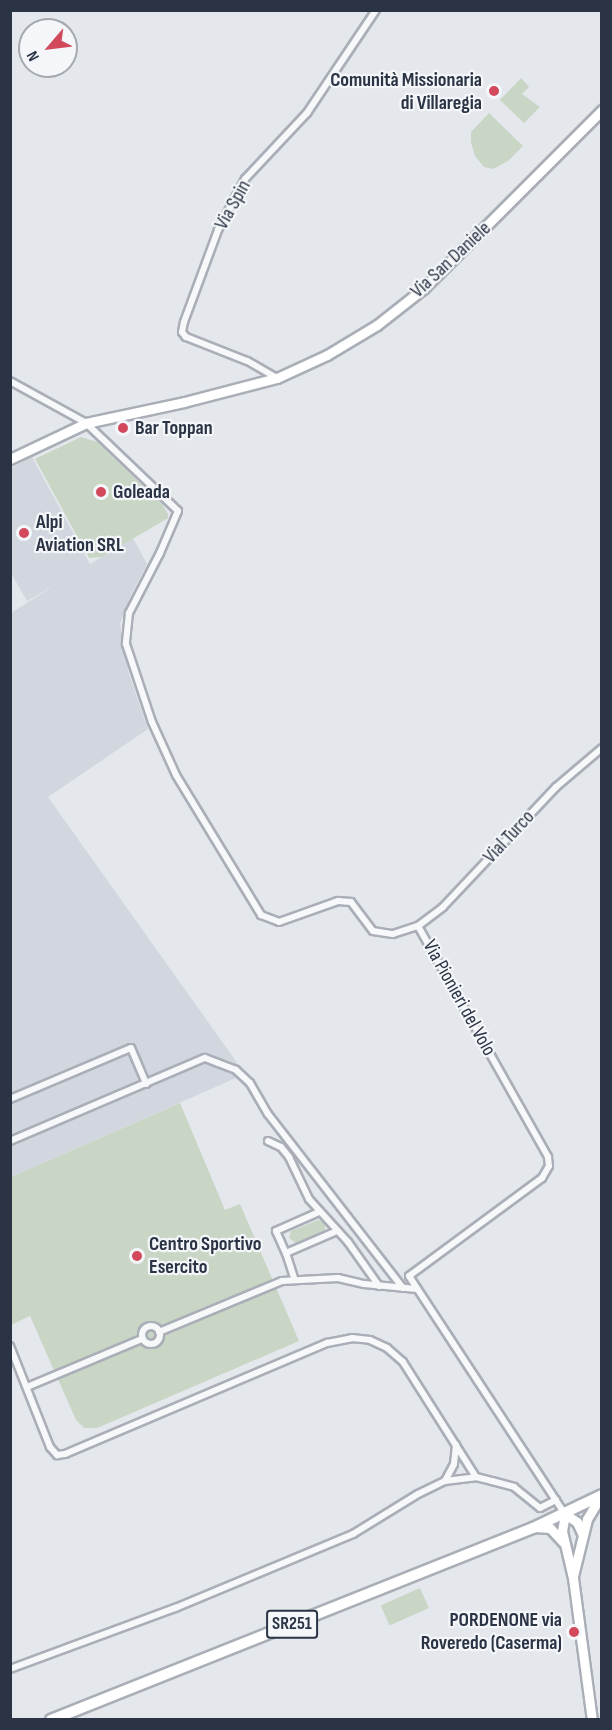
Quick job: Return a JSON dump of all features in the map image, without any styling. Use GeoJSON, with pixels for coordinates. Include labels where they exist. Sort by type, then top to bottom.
{"type":"FeatureCollection","features":[{"type":"Feature","properties":{"kind":"main road","name":"SR251"},"geometry":{"type":"LineString","coordinates":[[51,1719],[533,1528],[601,1496]]}},
{"type":"Feature","properties":{"kind":"street","name":"Via Spin"},"geometry":{"type":"LineString","coordinates":[[277,378],[247,361],[186,337],[182,332],[184,322],[218,230],[245,179],[307,113],[376,10]]}},
{"type":"Feature","properties":{"kind":"street","name":"Via San Daniele"},"geometry":{"type":"LineString","coordinates":[[10,459],[86,423],[184,402],[277,378],[347,343],[377,325],[424,288],[602,110]]}},
{"type":"Feature","properties":{"kind":"street"},"geometry":{"type":"LineString","coordinates":[[10,381],[86,423]]}},
{"type":"Feature","properties":{"kind":"street","name":"Via Pionieri del Volo"},"geometry":{"type":"LineString","coordinates":[[86,423],[178,511],[160,553],[129,613],[126,644],[152,722],[176,775],[260,913],[279,922],[338,901],[351,902],[373,931],[393,934],[418,926],[548,1157],[549,1166],[542,1178],[409,1276],[417,1289]]}},
{"type":"Feature","properties":{"kind":"street","name":"Vial Turco"},"geometry":{"type":"LineString","coordinates":[[418,926],[443,907],[556,787],[602,748]]}},
{"type":"Feature","properties":{"kind":"street"},"geometry":{"type":"LineString","coordinates":[[10,1099],[131,1048],[146,1084]]}},
{"type":"Feature","properties":{"kind":"street"},"geometry":{"type":"LineString","coordinates":[[10,1141],[205,1058],[236,1070],[250,1083],[268,1114],[403,1288]]}},
{"type":"Feature","properties":{"kind":"street"},"geometry":{"type":"LineString","coordinates":[[268,1140],[281,1147],[289,1157],[309,1199],[379,1286]]}},
{"type":"Feature","properties":{"kind":"street"},"geometry":{"type":"LineString","coordinates":[[295,1280],[276,1231],[319,1212]]}},
{"type":"Feature","properties":{"kind":"street"},"geometry":{"type":"LineString","coordinates":[[286,1253],[337,1231]]}},
{"type":"Feature","properties":{"kind":"street"},"geometry":{"type":"LineString","coordinates":[[159,1332],[264,1288],[295,1280],[338,1278],[379,1286],[417,1289],[556,1500],[566,1514],[577,1522],[583,1535]]}},
{"type":"Feature","properties":{"kind":"street"},"geometry":{"type":"LineString","coordinates":[[149,1326],[155,1327],[159,1332],[160,1337],[154,1344],[149,1344],[142,1339],[142,1332],[149,1326]]}},
{"type":"Feature","properties":{"kind":"street"},"geometry":{"type":"LineString","coordinates":[[10,1346],[50,1447],[57,1455],[65,1454],[327,1343],[352,1338],[370,1340],[387,1348],[403,1362],[476,1477]]}},
{"type":"Feature","properties":{"kind":"street"},"geometry":{"type":"LineString","coordinates":[[27,1388],[142,1339]]}},
{"type":"Feature","properties":{"kind":"street"},"geometry":{"type":"LineString","coordinates":[[445,1481],[454,1464],[456,1445]]}},
{"type":"Feature","properties":{"kind":"street"},"geometry":{"type":"LineString","coordinates":[[10,1669],[263,1573],[353,1534],[418,1494],[445,1481],[476,1477],[513,1487],[540,1508],[556,1500]]}},
{"type":"Feature","properties":{"kind":"street"},"geometry":{"type":"LineString","coordinates":[[573,1578],[592,1508],[601,1496]]}},
{"type":"Feature","properties":{"kind":"street"},"geometry":{"type":"LineString","coordinates":[[566,1514],[563,1523],[564,1542],[573,1578],[592,1719]]}},
{"type":"Feature","properties":{"kind":"street"},"geometry":{"type":"LineString","coordinates":[[533,1528],[550,1528],[564,1542]]}},
{"type":"Feature","properties":{"kind":"shaded area"},"geometry":{"type":"Polygon","coordinates":[[[32,457],[90,564],[133,538],[147,564],[131,595],[120,624],[129,674],[148,729],[48,797],[245,1074],[11,1177],[11,613],[57,584],[27,601],[11,573],[11,468],[32,457]]]}},
{"type":"Feature","properties":{"kind":"green space"},"geometry":{"type":"Polygon","coordinates":[[[521,78],[529,87],[522,94],[540,107],[524,123],[500,100],[521,78]]]}},
{"type":"Feature","properties":{"kind":"green space"},"geometry":{"type":"Polygon","coordinates":[[[489,113],[523,146],[508,161],[493,169],[484,167],[475,156],[471,142],[471,132],[489,113]]]}},
{"type":"Feature","properties":{"kind":"green space","name":"Goleada"},"geometry":{"type":"Polygon","coordinates":[[[81,437],[97,442],[162,504],[168,514],[168,518],[102,557],[89,558],[35,459],[81,437]]]}},
{"type":"Feature","properties":{"kind":"green space","name":"Centro Sportivo Esercito"},"geometry":{"type":"Polygon","coordinates":[[[180,1103],[225,1210],[240,1204],[299,1341],[97,1428],[84,1428],[76,1420],[30,1316],[11,1325],[11,1177],[180,1103]]]}},
{"type":"Feature","properties":{"kind":"green space"},"geometry":{"type":"Polygon","coordinates":[[[318,1220],[325,1223],[325,1230],[296,1243],[289,1238],[291,1231],[318,1220]]]}},
{"type":"Feature","properties":{"kind":"green space"},"geometry":{"type":"Polygon","coordinates":[[[420,1588],[429,1608],[390,1626],[381,1605],[420,1588]]]}},
{"type":"Feature","properties":{"kind":"place","name":"Comunità Missionaria di Villaregia"},"geometry":{"type":"Point","coordinates":[494,91]}},
{"type":"Feature","properties":{"kind":"place","name":"Bar Toppan"},"geometry":{"type":"Point","coordinates":[123,428]}},
{"type":"Feature","properties":{"kind":"place","name":"Goleada"},"geometry":{"type":"Point","coordinates":[101,492]}},
{"type":"Feature","properties":{"kind":"place","name":"Alpi Aviation SRL"},"geometry":{"type":"Point","coordinates":[24,533]}},
{"type":"Feature","properties":{"kind":"place","name":"Centro Sportivo Esercito"},"geometry":{"type":"Point","coordinates":[137,1256]}},
{"type":"Feature","properties":{"kind":"place","name":"PORDENONE via Roveredo (Caserma)"},"geometry":{"type":"Point","coordinates":[574,1632]}}]}
